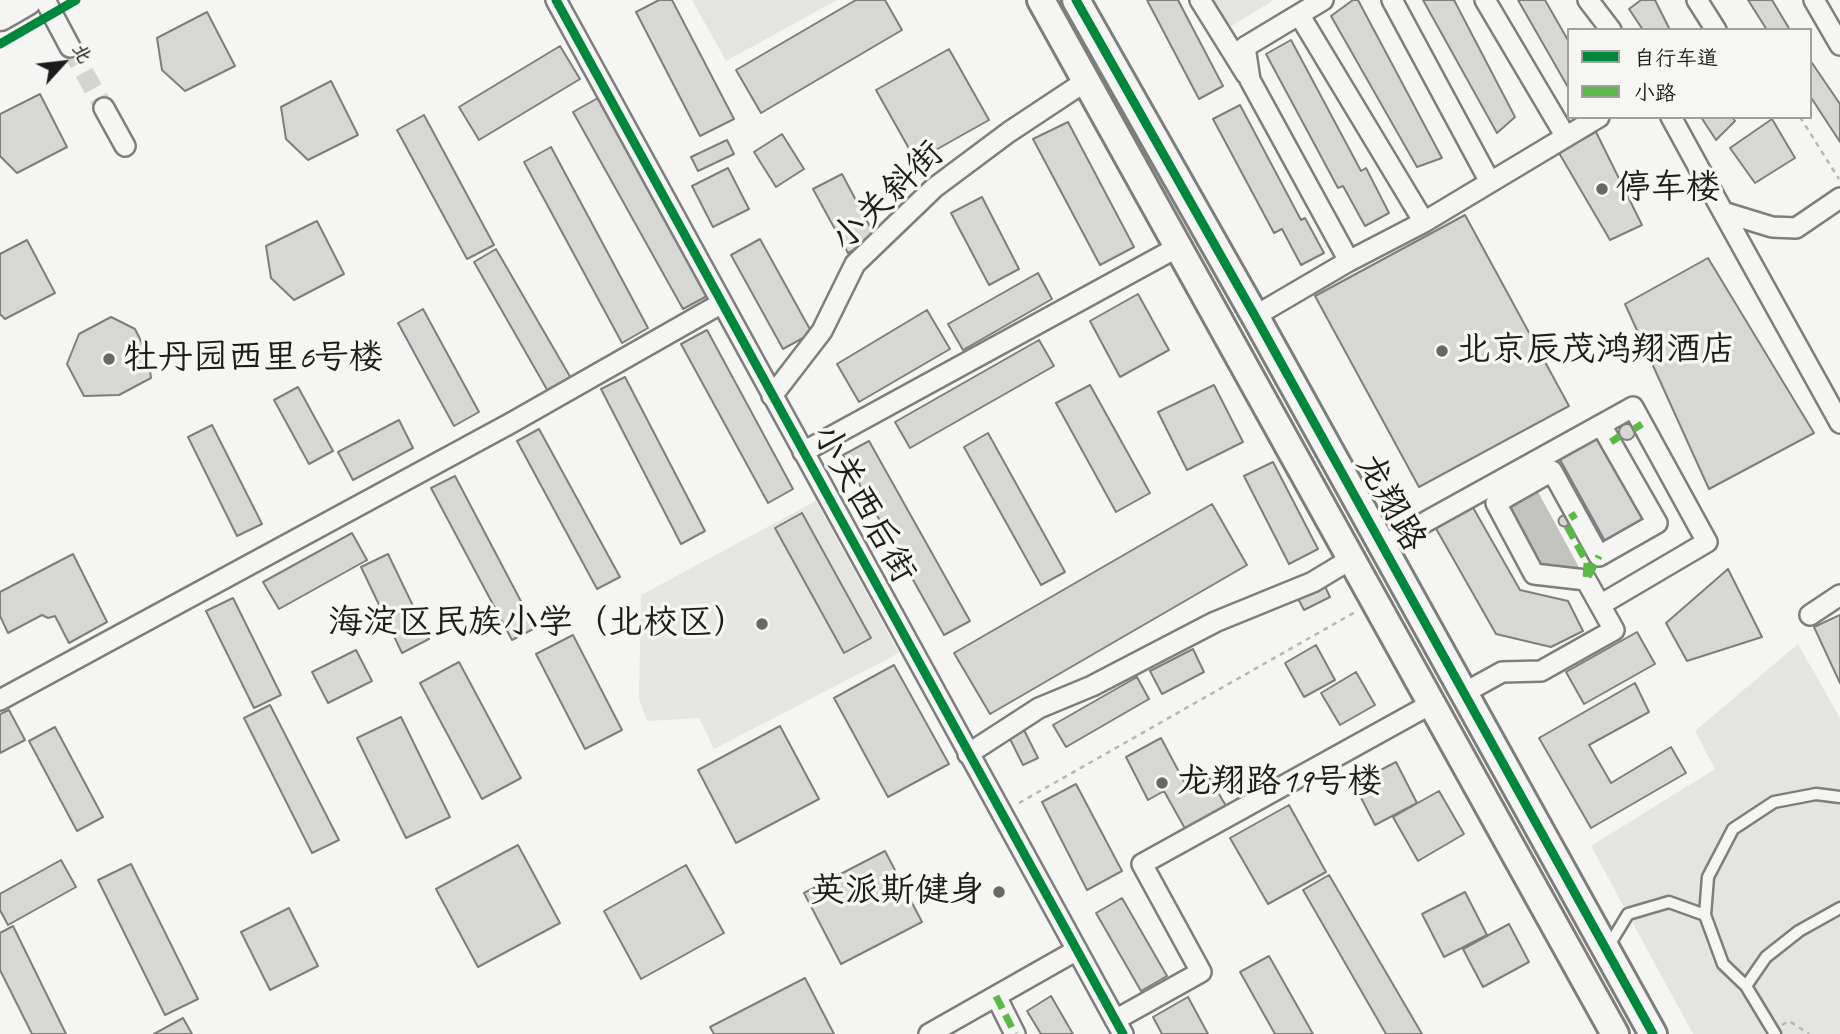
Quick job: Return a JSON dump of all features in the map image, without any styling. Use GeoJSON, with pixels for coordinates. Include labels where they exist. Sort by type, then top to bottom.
{"type":"FeatureCollection","features":[{"type":"Feature","properties":{"kind":"main road"},"geometry":{"type":"LineString","coordinates":[[0,15],[26,0]]}},
{"type":"Feature","properties":{"kind":"street"},"geometry":{"type":"LineString","coordinates":[[45,0],[70,47]]}},
{"type":"Feature","properties":{"kind":"street","name":"小关西后街"},"geometry":{"type":"LineString","coordinates":[[556,0],[1119,1027]]}},
{"type":"Feature","properties":{"kind":"street","name":"龙翔路"},"geometry":{"type":"LineString","coordinates":[[1041,0],[1615,1034]]}},
{"type":"Feature","properties":{"kind":"street","name":"龙翔路"},"geometry":{"type":"LineString","coordinates":[[1076,0],[1255,316],[1653,1034]]}},
{"type":"Feature","properties":{"kind":"street"},"geometry":{"type":"LineString","coordinates":[[1200,0],[1250,80],[1349,261]]}},
{"type":"Feature","properties":{"kind":"street"},"geometry":{"type":"LineString","coordinates":[[1250,80],[1244,47],[1323,0]]}},
{"type":"Feature","properties":{"kind":"street"},"geometry":{"type":"LineString","coordinates":[[1392,0],[1490,182]]}},
{"type":"Feature","properties":{"kind":"street"},"geometry":{"type":"LineString","coordinates":[[1485,0],[1566,137]]}},
{"type":"Feature","properties":{"kind":"street"},"geometry":{"type":"LineString","coordinates":[[1697,0],[1715,28]]}},
{"type":"Feature","properties":{"kind":"street"},"geometry":{"type":"LineString","coordinates":[[1814,0],[1840,46]]}},
{"type":"Feature","properties":{"kind":"street"},"geometry":{"type":"LineString","coordinates":[[1592,1],[1610,28]]}},
{"type":"Feature","properties":{"kind":"street"},"geometry":{"type":"LineString","coordinates":[[1300,16],[1424,222]]}},
{"type":"Feature","properties":{"kind":"street","name":"小关斜街"},"geometry":{"type":"LineString","coordinates":[[772,396],[822,331],[855,264],[934,188],[1009,132],[1086,81]]}},
{"type":"Feature","properties":{"kind":"street"},"geometry":{"type":"LineString","coordinates":[[104,108],[125,146]]}},
{"type":"Feature","properties":{"kind":"street"},"geometry":{"type":"LineString","coordinates":[[1255,316],[1349,261],[1424,222],[1596,119]]}},
{"type":"Feature","properties":{"kind":"street"},"geometry":{"type":"LineString","coordinates":[[1672,119],[1840,424]]}},
{"type":"Feature","properties":{"kind":"street"},"geometry":{"type":"LineString","coordinates":[[1723,212],[1772,227],[1796,228],[1840,198]]}},
{"type":"Feature","properties":{"kind":"street"},"geometry":{"type":"LineString","coordinates":[[803,452],[1178,247]]}},
{"type":"Feature","properties":{"kind":"street"},"geometry":{"type":"LineString","coordinates":[[0,700],[486,436],[722,303]]}},
{"type":"Feature","properties":{"kind":"street"},"geometry":{"type":"LineString","coordinates":[[1382,546],[1481,498],[1633,407],[1707,542],[1600,597]]}},
{"type":"Feature","properties":{"kind":"street"},"geometry":{"type":"LineString","coordinates":[[1464,693],[1502,672],[1541,671],[1614,630],[1600,597],[1586,580],[1534,574],[1496,503],[1552,471],[1599,556],[1657,523],[1601,425]]}},
{"type":"Feature","properties":{"kind":"street"},"geometry":{"type":"LineString","coordinates":[[968,754],[1039,708],[1075,694],[1215,622],[1313,582],[1351,559]]}},
{"type":"Feature","properties":{"kind":"street"},"geometry":{"type":"LineString","coordinates":[[1810,615],[1840,595]]}},
{"type":"Feature","properties":{"kind":"street"},"geometry":{"type":"LineString","coordinates":[[1119,1027],[1201,972],[1142,864],[1431,704]]}},
{"type":"Feature","properties":{"kind":"street"},"geometry":{"type":"LineString","coordinates":[[929,1034],[1077,950]]}},
{"type":"Feature","properties":{"kind":"street"},"geometry":{"type":"LineString","coordinates":[[996,996],[1015,1034]]}},
{"type":"Feature","properties":{"kind":"lane"},"geometry":{"type":"LineString","coordinates":[[1774,1032],[1746,986],[1723,964],[1705,915],[1708,877],[1733,829],[1774,802],[1816,794],[1840,797]]}},
{"type":"Feature","properties":{"kind":"lane"},"geometry":{"type":"LineString","coordinates":[[1606,951],[1628,915],[1669,902],[1705,915]]}},
{"type":"Feature","properties":{"kind":"lane"},"geometry":{"type":"LineString","coordinates":[[1746,986],[1766,957],[1799,931],[1840,908]]}},
{"type":"Feature","properties":{"kind":"path"},"geometry":{"type":"LineString","coordinates":[[1801,119],[1840,180]]}},
{"type":"Feature","properties":{"kind":"path"},"geometry":{"type":"LineString","coordinates":[[1002,813],[1375,601]]}},
{"type":"Feature","properties":{"kind":"path"},"geometry":{"type":"LineString","coordinates":[[1774,1032],[1789,1021],[1809,1034]]}},
{"type":"Feature","properties":{"kind":"shaded area"},"geometry":{"type":"Polygon","coordinates":[[[692,0],[837,0],[726,61],[692,0]]]}},
{"type":"Feature","properties":{"kind":"shaded area"},"geometry":{"type":"Polygon","coordinates":[[[1192,0],[1274,0],[1213,37],[1192,0]]]}},
{"type":"Feature","properties":{"kind":"shaded area"},"geometry":{"type":"Polygon","coordinates":[[[1537,490],[1580,569],[1538,566],[1508,507],[1537,490]]]}},
{"type":"Feature","properties":{"kind":"shaded area","name":"海淀区民族小学（北校区）"},"geometry":{"type":"Polygon","coordinates":[[[816,501],[899,653],[714,749],[699,718],[647,721],[639,699],[641,595],[816,501]]]}},
{"type":"Feature","properties":{"kind":"shaded area"},"geometry":{"type":"Polygon","coordinates":[[[1798,644],[1840,718],[1840,1034],[1693,1034],[1591,846],[1715,769],[1695,731],[1798,644]]]}},
{"type":"Feature","properties":{"kind":"building"},"geometry":{"type":"Polygon","coordinates":[[[659,0],[672,0],[734,119],[700,136],[636,12],[659,0]]]}},
{"type":"Feature","properties":{"kind":"building"},"geometry":{"type":"Polygon","coordinates":[[[856,0],[885,0],[902,30],[761,113],[736,70],[856,0]]]}},
{"type":"Feature","properties":{"kind":"building"},"geometry":{"type":"Polygon","coordinates":[[[1147,0],[1178,0],[1223,86],[1199,99],[1147,0]]]}},
{"type":"Feature","properties":{"kind":"building"},"geometry":{"type":"Polygon","coordinates":[[[1353,0],[1358,0],[1442,158],[1417,167],[1331,16],[1353,0]]]}},
{"type":"Feature","properties":{"kind":"building"},"geometry":{"type":"Polygon","coordinates":[[[1423,0],[1454,0],[1515,117],[1497,133],[1423,0]]]}},
{"type":"Feature","properties":{"kind":"building"},"geometry":{"type":"Polygon","coordinates":[[[1518,0],[1545,0],[1567,38],[1567,86],[1518,0]]]}},
{"type":"Feature","properties":{"kind":"building"},"geometry":{"type":"Polygon","coordinates":[[[1641,0],[1655,0],[1669,28],[1642,28],[1629,9],[1641,0]]]}},
{"type":"Feature","properties":{"kind":"building"},"geometry":{"type":"Polygon","coordinates":[[[1748,0],[1772,0],[1789,28],[1766,28],[1748,0]]]}},
{"type":"Feature","properties":{"kind":"building"},"geometry":{"type":"Polygon","coordinates":[[[207,12],[235,66],[185,91],[162,70],[157,38],[207,12]]]}},
{"type":"Feature","properties":{"kind":"building"},"geometry":{"type":"Polygon","coordinates":[[[1291,40],[1361,171],[1366,168],[1389,213],[1365,226],[1343,186],[1338,188],[1266,54],[1291,40]]]}},
{"type":"Feature","properties":{"kind":"building"},"geometry":{"type":"Polygon","coordinates":[[[560,46],[580,79],[479,140],[459,107],[560,46]]]}},
{"type":"Feature","properties":{"kind":"building"},"geometry":{"type":"Polygon","coordinates":[[[949,49],[989,120],[916,161],[876,90],[949,49]]]}},
{"type":"Feature","properties":{"kind":"building"},"geometry":{"type":"Polygon","coordinates":[[[1812,63],[1840,104],[1840,142],[1812,99],[1812,63]]]}},
{"type":"Feature","properties":{"kind":"building"},"geometry":{"type":"Polygon","coordinates":[[[331,81],[358,135],[308,160],[286,139],[281,107],[331,81]]]}},
{"type":"Feature","properties":{"kind":"building"},"geometry":{"type":"Polygon","coordinates":[[[40,94],[67,147],[17,173],[0,156],[0,114],[40,94]]]}},
{"type":"Feature","properties":{"kind":"building"},"geometry":{"type":"Polygon","coordinates":[[[598,98],[707,296],[683,309],[573,112],[598,98]]]}},
{"type":"Feature","properties":{"kind":"building"},"geometry":{"type":"Polygon","coordinates":[[[1240,105],[1301,220],[1305,218],[1324,253],[1301,265],[1282,229],[1274,233],[1213,119],[1240,105]]]}},
{"type":"Feature","properties":{"kind":"building"},"geometry":{"type":"Polygon","coordinates":[[[424,115],[494,245],[467,259],[397,130],[424,115]]]}},
{"type":"Feature","properties":{"kind":"building"},"geometry":{"type":"Polygon","coordinates":[[[1702,119],[1734,119],[1735,121],[1716,140],[1702,119]]]}},
{"type":"Feature","properties":{"kind":"building"},"geometry":{"type":"Polygon","coordinates":[[[1772,119],[1795,158],[1755,183],[1730,148],[1772,119]]]}},
{"type":"Feature","properties":{"kind":"building"},"geometry":{"type":"Polygon","coordinates":[[[1068,122],[1134,247],[1100,265],[1033,139],[1068,122]]]}},
{"type":"Feature","properties":{"kind":"building","name":"停车楼"},"geometry":{"type":"Polygon","coordinates":[[[1596,132],[1642,225],[1610,240],[1559,153],[1596,132]]]}},
{"type":"Feature","properties":{"kind":"building"},"geometry":{"type":"Polygon","coordinates":[[[782,134],[804,169],[776,187],[754,152],[782,134]]]}},
{"type":"Feature","properties":{"kind":"building"},"geometry":{"type":"Polygon","coordinates":[[[727,140],[734,154],[698,171],[691,157],[727,140]]]}},
{"type":"Feature","properties":{"kind":"building"},"geometry":{"type":"Polygon","coordinates":[[[551,147],[648,328],[622,343],[524,162],[551,147]]]}},
{"type":"Feature","properties":{"kind":"building"},"geometry":{"type":"Polygon","coordinates":[[[728,168],[749,209],[713,227],[692,186],[728,168]]]}},
{"type":"Feature","properties":{"kind":"building"},"geometry":{"type":"Polygon","coordinates":[[[842,174],[876,238],[848,253],[813,189],[842,174]]]}},
{"type":"Feature","properties":{"kind":"building"},"geometry":{"type":"Polygon","coordinates":[[[982,197],[1019,269],[989,285],[951,213],[982,197]]]}},
{"type":"Feature","properties":{"kind":"building","name":"北京辰茂鸿翔酒店"},"geometry":{"type":"Polygon","coordinates":[[[1465,215],[1569,406],[1419,487],[1315,296],[1465,215]]]}},
{"type":"Feature","properties":{"kind":"building"},"geometry":{"type":"Polygon","coordinates":[[[317,221],[344,274],[294,300],[271,278],[266,246],[317,221]]]}},
{"type":"Feature","properties":{"kind":"building"},"geometry":{"type":"Polygon","coordinates":[[[760,239],[812,333],[783,349],[731,255],[760,239]]]}},
{"type":"Feature","properties":{"kind":"building"},"geometry":{"type":"Polygon","coordinates":[[[27,240],[55,293],[5,319],[0,314],[0,254],[27,240]]]}},
{"type":"Feature","properties":{"kind":"building"},"geometry":{"type":"Polygon","coordinates":[[[496,249],[572,380],[549,393],[474,262],[496,249]]]}},
{"type":"Feature","properties":{"kind":"building"},"geometry":{"type":"Polygon","coordinates":[[[1708,258],[1814,433],[1709,489],[1625,304],[1708,258]]]}},
{"type":"Feature","properties":{"kind":"building"},"geometry":{"type":"Polygon","coordinates":[[[1038,273],[1052,299],[963,350],[948,324],[1038,273]]]}},
{"type":"Feature","properties":{"kind":"building"},"geometry":{"type":"Polygon","coordinates":[[[1138,294],[1169,350],[1120,377],[1090,321],[1138,294]]]}},
{"type":"Feature","properties":{"kind":"building"},"geometry":{"type":"Polygon","coordinates":[[[423,309],[479,412],[454,426],[398,323],[423,309]]]}},
{"type":"Feature","properties":{"kind":"building"},"geometry":{"type":"Polygon","coordinates":[[[927,310],[950,349],[859,402],[837,364],[927,310]]]}},
{"type":"Feature","properties":{"kind":"building","name":"牡丹园西里6号楼"},"geometry":{"type":"Polygon","coordinates":[[[111,317],[135,329],[148,355],[151,378],[119,395],[84,396],[67,364],[79,334],[111,317]]]}},
{"type":"Feature","properties":{"kind":"building"},"geometry":{"type":"Polygon","coordinates":[[[707,330],[793,489],[768,503],[681,344],[707,330]]]}},
{"type":"Feature","properties":{"kind":"building"},"geometry":{"type":"Polygon","coordinates":[[[1039,340],[1054,366],[910,448],[895,422],[1039,340]]]}},
{"type":"Feature","properties":{"kind":"building"},"geometry":{"type":"Polygon","coordinates":[[[625,377],[705,531],[681,544],[601,389],[625,377]]]}},
{"type":"Feature","properties":{"kind":"building"},"geometry":{"type":"Polygon","coordinates":[[[1090,385],[1150,493],[1116,512],[1056,403],[1090,385]]]}},
{"type":"Feature","properties":{"kind":"building"},"geometry":{"type":"Polygon","coordinates":[[[1214,385],[1243,442],[1187,470],[1158,412],[1214,385]]]}},
{"type":"Feature","properties":{"kind":"building"},"geometry":{"type":"Polygon","coordinates":[[[298,387],[333,451],[309,464],[274,400],[298,387]]]}},
{"type":"Feature","properties":{"kind":"building"},"geometry":{"type":"Polygon","coordinates":[[[399,420],[413,448],[353,480],[338,452],[399,420]]]}},
{"type":"Feature","properties":{"kind":"building"},"geometry":{"type":"Polygon","coordinates":[[[1627,424],[1633,426],[1633,438],[1627,440],[1621,438],[1619,432],[1621,426],[1627,424]]]}},
{"type":"Feature","properties":{"kind":"building"},"geometry":{"type":"Polygon","coordinates":[[[212,425],[262,524],[237,536],[188,437],[212,425]]]}},
{"type":"Feature","properties":{"kind":"building"},"geometry":{"type":"Polygon","coordinates":[[[539,429],[620,577],[597,589],[517,441],[539,429]]]}},
{"type":"Feature","properties":{"kind":"building"},"geometry":{"type":"Polygon","coordinates":[[[988,433],[1065,572],[1041,585],[964,447],[988,433]]]}},
{"type":"Feature","properties":{"kind":"building"},"geometry":{"type":"Polygon","coordinates":[[[1597,434],[1644,520],[1605,541],[1558,456],[1597,434]]]}},
{"type":"Feature","properties":{"kind":"building"},"geometry":{"type":"Polygon","coordinates":[[[869,441],[970,621],[944,635],[843,455],[869,441]]]}},
{"type":"Feature","properties":{"kind":"building"},"geometry":{"type":"Polygon","coordinates":[[[1273,462],[1318,549],[1289,564],[1244,476],[1273,462]]]}},
{"type":"Feature","properties":{"kind":"building"},"geometry":{"type":"Polygon","coordinates":[[[455,476],[535,628],[512,640],[431,488],[455,476]]]}},
{"type":"Feature","properties":{"kind":"building"},"geometry":{"type":"Polygon","coordinates":[[[1212,504],[1247,565],[990,714],[954,653],[1212,504]]]}},
{"type":"Feature","properties":{"kind":"building"},"geometry":{"type":"Polygon","coordinates":[[[1471,504],[1520,590],[1568,601],[1583,631],[1551,647],[1496,634],[1434,525],[1471,504]]]}},
{"type":"Feature","properties":{"kind":"building"},"geometry":{"type":"Polygon","coordinates":[[[802,513],[871,638],[844,653],[775,528],[802,513]]]}},
{"type":"Feature","properties":{"kind":"building"},"geometry":{"type":"Polygon","coordinates":[[[1564,516],[1568,517],[1568,525],[1564,526],[1560,525],[1559,521],[1560,517],[1564,516]]]}},
{"type":"Feature","properties":{"kind":"building"},"geometry":{"type":"Polygon","coordinates":[[[352,533],[367,560],[279,609],[263,582],[352,533]]]}},
{"type":"Feature","properties":{"kind":"building"},"geometry":{"type":"Polygon","coordinates":[[[73,554],[107,622],[69,643],[55,616],[48,618],[42,615],[8,633],[0,616],[0,592],[73,554]]]}},
{"type":"Feature","properties":{"kind":"building"},"geometry":{"type":"Polygon","coordinates":[[[388,554],[429,639],[402,653],[361,567],[388,554]]]}},
{"type":"Feature","properties":{"kind":"building"},"geometry":{"type":"Polygon","coordinates":[[[1728,569],[1762,637],[1687,661],[1666,623],[1728,569]]]}},
{"type":"Feature","properties":{"kind":"building"},"geometry":{"type":"Polygon","coordinates":[[[1321,578],[1330,597],[1304,610],[1294,591],[1321,578]]]}},
{"type":"Feature","properties":{"kind":"building"},"geometry":{"type":"Polygon","coordinates":[[[233,598],[281,695],[254,708],[206,611],[233,598]]]}},
{"type":"Feature","properties":{"kind":"building"},"geometry":{"type":"Polygon","coordinates":[[[1840,615],[1840,683],[1814,627],[1840,615]]]}},
{"type":"Feature","properties":{"kind":"building"},"geometry":{"type":"Polygon","coordinates":[[[1637,632],[1655,664],[1584,704],[1566,672],[1637,632]]]}},
{"type":"Feature","properties":{"kind":"building"},"geometry":{"type":"Polygon","coordinates":[[[573,635],[622,730],[585,749],[536,654],[573,635]]]}},
{"type":"Feature","properties":{"kind":"building"},"geometry":{"type":"Polygon","coordinates":[[[1316,645],[1335,680],[1304,697],[1285,663],[1316,645]]]}},
{"type":"Feature","properties":{"kind":"building"},"geometry":{"type":"Polygon","coordinates":[[[1193,649],[1204,672],[1162,694],[1150,671],[1193,649]]]}},
{"type":"Feature","properties":{"kind":"building"},"geometry":{"type":"Polygon","coordinates":[[[356,650],[372,681],[328,703],[312,672],[356,650]]]}},
{"type":"Feature","properties":{"kind":"building"},"geometry":{"type":"Polygon","coordinates":[[[459,662],[521,778],[482,799],[420,683],[459,662]]]}},
{"type":"Feature","properties":{"kind":"building"},"geometry":{"type":"Polygon","coordinates":[[[894,665],[949,764],[888,797],[834,698],[894,665]]]}},
{"type":"Feature","properties":{"kind":"building"},"geometry":{"type":"Polygon","coordinates":[[[1356,672],[1375,705],[1340,725],[1321,693],[1356,672]]]}},
{"type":"Feature","properties":{"kind":"building"},"geometry":{"type":"Polygon","coordinates":[[[1137,677],[1149,699],[1066,747],[1053,725],[1137,677]]]}},
{"type":"Feature","properties":{"kind":"building"},"geometry":{"type":"Polygon","coordinates":[[[1635,683],[1649,712],[1589,745],[1611,783],[1671,747],[1686,773],[1591,828],[1539,738],[1635,683]]]}},
{"type":"Feature","properties":{"kind":"building"},"geometry":{"type":"Polygon","coordinates":[[[270,705],[339,840],[312,853],[244,718],[270,705]]]}},
{"type":"Feature","properties":{"kind":"building"},"geometry":{"type":"Polygon","coordinates":[[[9,710],[25,740],[0,753],[0,714],[9,710]]]}},
{"type":"Feature","properties":{"kind":"building"},"geometry":{"type":"Polygon","coordinates":[[[401,717],[450,817],[406,838],[357,738],[401,717]]]}},
{"type":"Feature","properties":{"kind":"building"},"geometry":{"type":"Polygon","coordinates":[[[1021,724],[1038,758],[1023,765],[1006,731],[1021,724]]]}},
{"type":"Feature","properties":{"kind":"building"},"geometry":{"type":"Polygon","coordinates":[[[780,726],[819,799],[736,843],[698,770],[780,726]]]}},
{"type":"Feature","properties":{"kind":"building"},"geometry":{"type":"Polygon","coordinates":[[[55,727],[103,817],[77,831],[29,741],[55,727]]]}},
{"type":"Feature","properties":{"kind":"building","name":"龙翔路19号楼"},"geometry":{"type":"Polygon","coordinates":[[[1161,738],[1188,789],[1209,777],[1229,811],[1188,834],[1164,791],[1148,800],[1126,757],[1161,738]]]}},
{"type":"Feature","properties":{"kind":"building"},"geometry":{"type":"Polygon","coordinates":[[[1396,762],[1417,803],[1375,825],[1354,784],[1396,762]]]}},
{"type":"Feature","properties":{"kind":"building"},"geometry":{"type":"Polygon","coordinates":[[[1076,784],[1122,871],[1087,890],[1042,802],[1076,784]]]}},
{"type":"Feature","properties":{"kind":"building"},"geometry":{"type":"Polygon","coordinates":[[[1439,791],[1464,834],[1418,861],[1393,817],[1439,791]]]}},
{"type":"Feature","properties":{"kind":"building"},"geometry":{"type":"Polygon","coordinates":[[[1289,805],[1326,872],[1268,904],[1230,838],[1289,805]]]}},
{"type":"Feature","properties":{"kind":"building"},"geometry":{"type":"Polygon","coordinates":[[[518,845],[560,923],[478,967],[436,889],[518,845]]]}},
{"type":"Feature","properties":{"kind":"building"},"geometry":{"type":"Polygon","coordinates":[[[885,851],[922,922],[841,964],[804,893],[885,851]]]}},
{"type":"Feature","properties":{"kind":"building"},"geometry":{"type":"Polygon","coordinates":[[[61,860],[76,887],[8,925],[0,910],[0,894],[61,860]]]}},
{"type":"Feature","properties":{"kind":"building"},"geometry":{"type":"Polygon","coordinates":[[[131,864],[198,999],[165,1015],[98,880],[131,864]]]}},
{"type":"Feature","properties":{"kind":"building"},"geometry":{"type":"Polygon","coordinates":[[[686,865],[724,933],[641,979],[604,911],[686,865]]]}},
{"type":"Feature","properties":{"kind":"building"},"geometry":{"type":"Polygon","coordinates":[[[1329,875],[1422,1034],[1386,1034],[1303,890],[1329,875]]]}},
{"type":"Feature","properties":{"kind":"building"},"geometry":{"type":"Polygon","coordinates":[[[1465,892],[1487,935],[1444,957],[1422,914],[1465,892]]]}},
{"type":"Feature","properties":{"kind":"building"},"geometry":{"type":"Polygon","coordinates":[[[1122,898],[1167,976],[1141,991],[1096,913],[1122,898]]]}},
{"type":"Feature","properties":{"kind":"building"},"geometry":{"type":"Polygon","coordinates":[[[289,908],[318,966],[270,990],[241,932],[289,908]]]}},
{"type":"Feature","properties":{"kind":"building"},"geometry":{"type":"Polygon","coordinates":[[[1509,924],[1529,962],[1483,987],[1463,949],[1509,924]]]}},
{"type":"Feature","properties":{"kind":"building"},"geometry":{"type":"Polygon","coordinates":[[[13,926],[66,1034],[32,1034],[0,970],[0,933],[13,926]]]}},
{"type":"Feature","properties":{"kind":"building"},"geometry":{"type":"Polygon","coordinates":[[[1269,956],[1313,1034],[1275,1034],[1240,972],[1269,956]]]}},
{"type":"Feature","properties":{"kind":"building"},"geometry":{"type":"Polygon","coordinates":[[[805,978],[834,1034],[714,1034],[710,1027],[805,978]]]}},
{"type":"Feature","properties":{"kind":"building"},"geometry":{"type":"Polygon","coordinates":[[[1051,996],[1073,1034],[1041,1034],[1027,1011],[1051,996]]]}},
{"type":"Feature","properties":{"kind":"building"},"geometry":{"type":"Polygon","coordinates":[[[1188,997],[1208,1034],[1162,1034],[1153,1017],[1188,997]]]}},
{"type":"Feature","properties":{"kind":"building"},"geometry":{"type":"Polygon","coordinates":[[[183,1018],[192,1034],[154,1034],[183,1018]]]}},
{"type":"Feature","properties":{"kind":"tunnel"},"geometry":{"type":"LineString","coordinates":[[70,47],[104,108]]}},
{"type":"Feature","properties":{"kind":"marked path"},"geometry":{"type":"LineString","coordinates":[[1634,429],[1642,424]]}},
{"type":"Feature","properties":{"kind":"marked path"},"geometry":{"type":"LineString","coordinates":[[1611,442],[1620,436]]}},
{"type":"Feature","properties":{"kind":"marked path"},"geometry":{"type":"LineString","coordinates":[[1570,518],[1576,514]]}},
{"type":"Feature","properties":{"kind":"marked path"},"geometry":{"type":"LineString","coordinates":[[1567,526],[1587,563],[1586,580]]}},
{"type":"Feature","properties":{"kind":"marked path"},"geometry":{"type":"LineString","coordinates":[[1588,577],[1599,556]]}},
{"type":"Feature","properties":{"kind":"marked path"},"geometry":{"type":"LineString","coordinates":[[996,996],[1015,1034]]}},
{"type":"Feature","properties":{"kind":"cycle path"},"geometry":{"type":"LineString","coordinates":[[0,44],[76,0]]}},
{"type":"Feature","properties":{"kind":"cycle path"},"geometry":{"type":"LineString","coordinates":[[556,0],[1123,1034]]}},
{"type":"Feature","properties":{"kind":"cycle path"},"geometry":{"type":"LineString","coordinates":[[1076,0],[1255,316],[1653,1034]]}},
{"type":"Feature","properties":{"kind":"place","name":"停车楼"},"geometry":{"type":"Point","coordinates":[1602,189]}},
{"type":"Feature","properties":{"kind":"place","name":"北京辰茂鸿翔酒店"},"geometry":{"type":"Point","coordinates":[1442,351]}},
{"type":"Feature","properties":{"kind":"place","name":"牡丹园西里6号楼"},"geometry":{"type":"Point","coordinates":[109,359]}},
{"type":"Feature","properties":{"kind":"place","name":"海淀区民族小学（北校区）"},"geometry":{"type":"Point","coordinates":[762,624]}},
{"type":"Feature","properties":{"kind":"place","name":"龙翔路19号楼"},"geometry":{"type":"Point","coordinates":[1162,783]}},
{"type":"Feature","properties":{"kind":"place","name":"英派斯健身"},"geometry":{"type":"Point","coordinates":[999,892]}}]}
